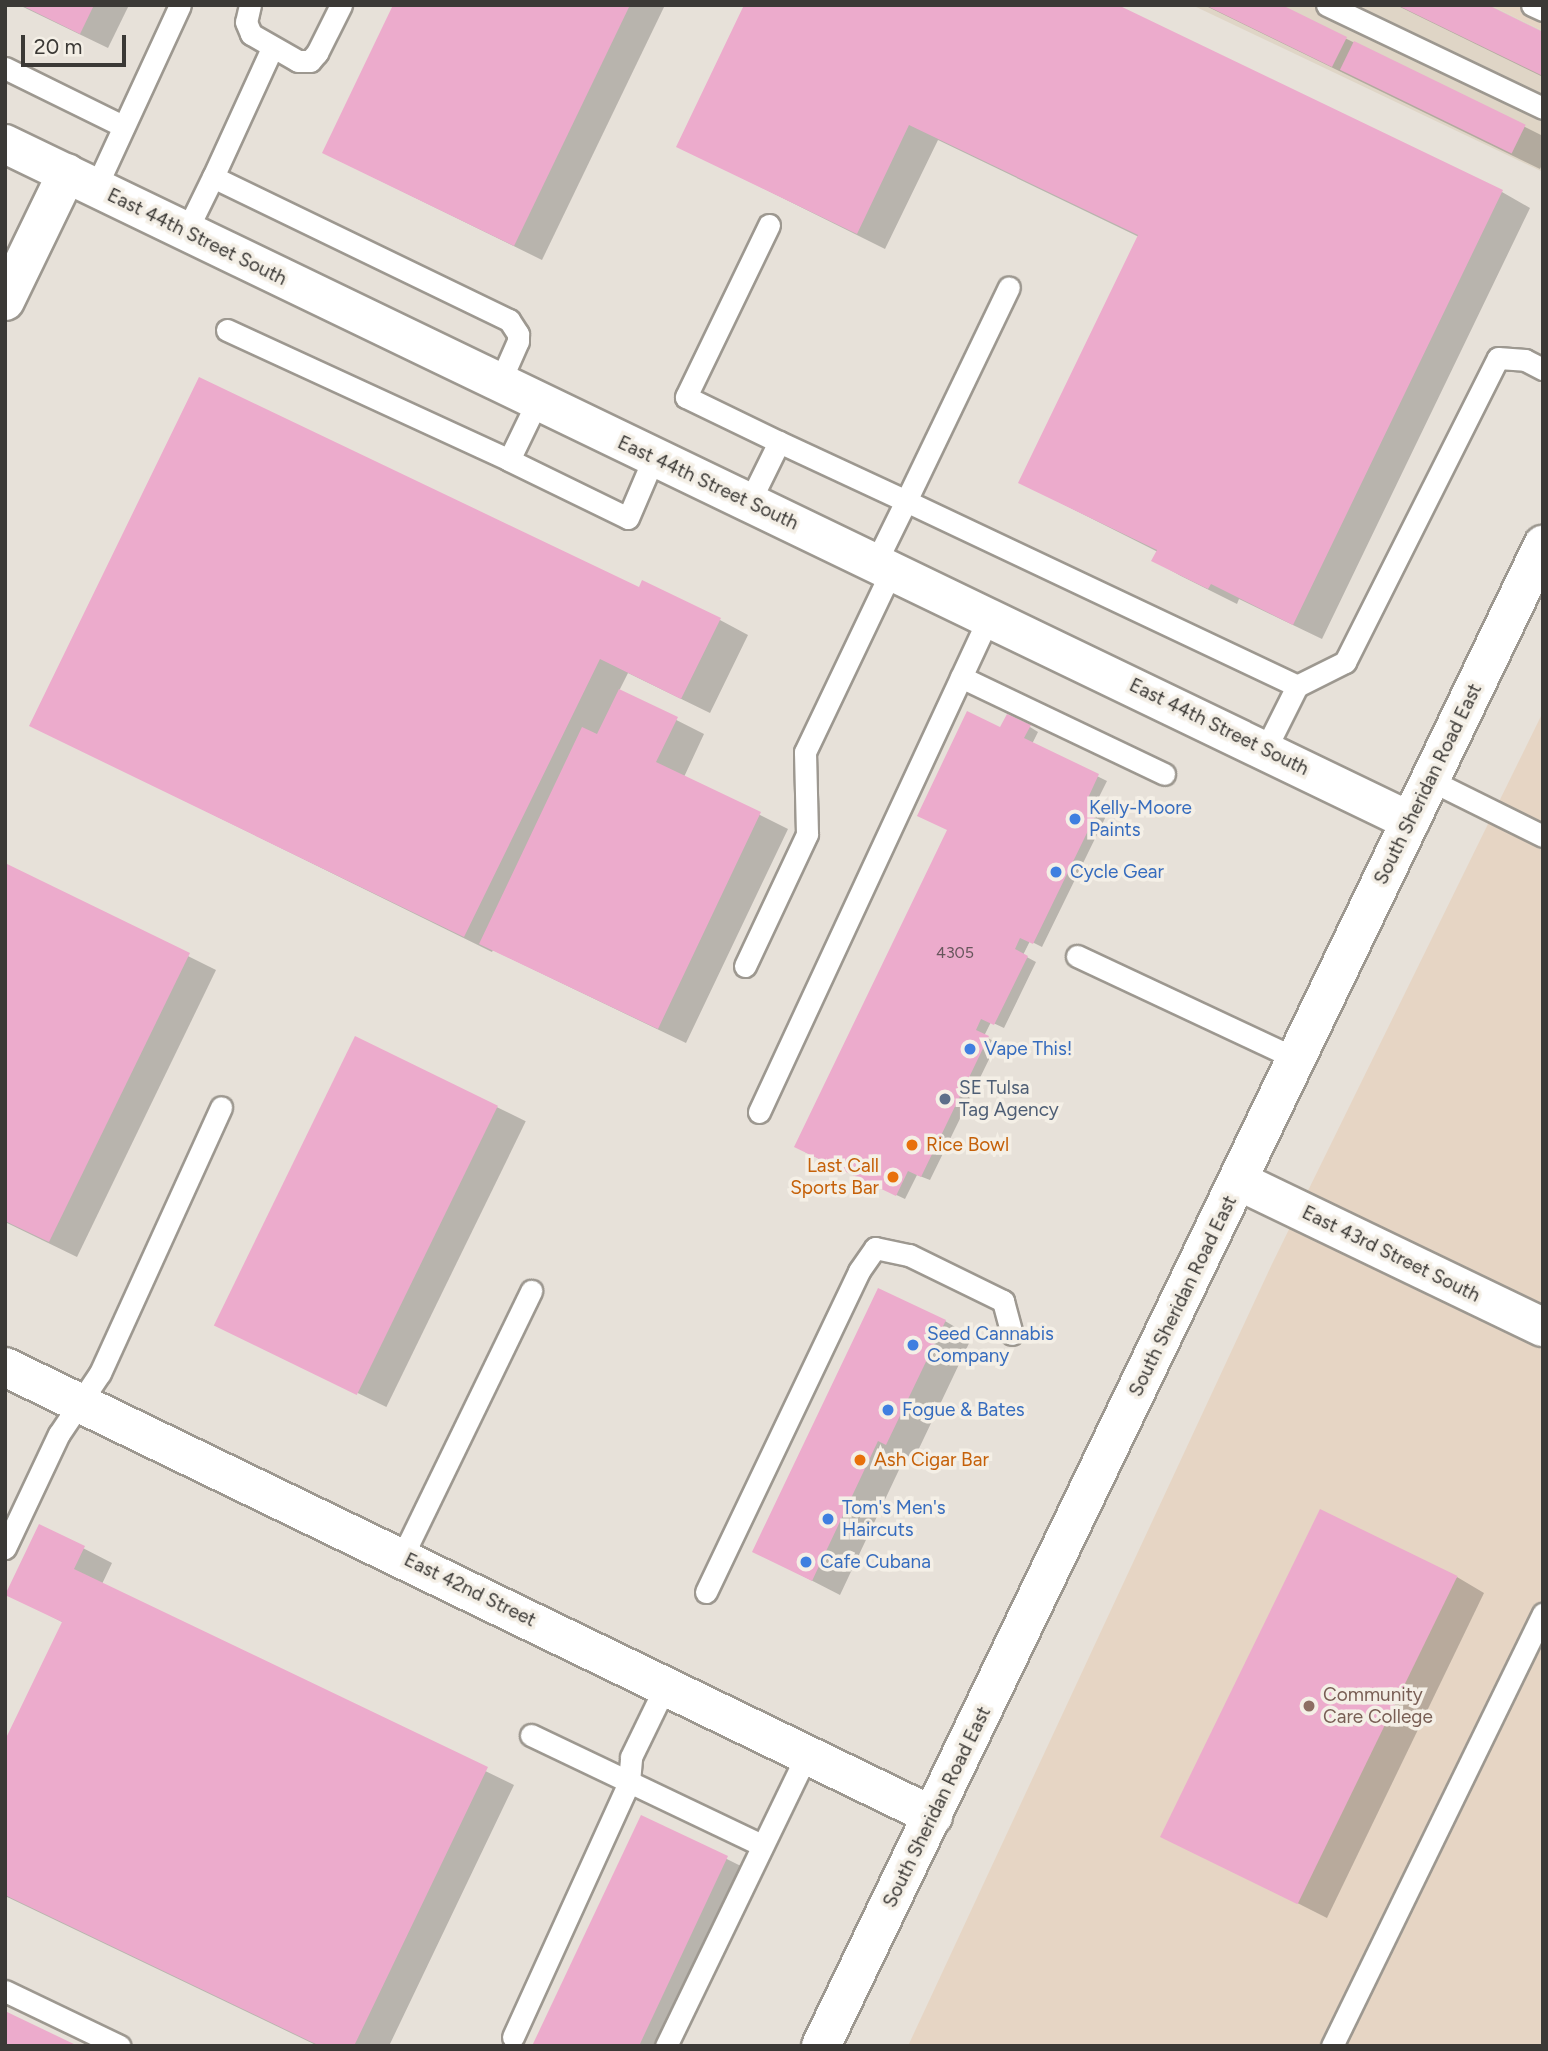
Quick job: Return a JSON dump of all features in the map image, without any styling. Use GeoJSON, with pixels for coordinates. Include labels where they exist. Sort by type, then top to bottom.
{"type":"FeatureCollection","features":[{"type":"Feature","properties":{"kind":"street","name":"East 44th Street South"},"geometry":{"type":"LineString","coordinates":[[5,144],[1410,821]]}},
{"type":"Feature","properties":{"kind":"street"},"geometry":{"type":"LineString","coordinates":[[5,301],[81,180]]}},
{"type":"Feature","properties":{"kind":"street","name":"South Sheridan Road East"},"geometry":{"type":"LineString","coordinates":[[821,2046],[1543,545]]}},
{"type":"Feature","properties":{"kind":"street","name":"East 43rd Street South"},"geometry":{"type":"LineString","coordinates":[[1239,1181],[1543,1326]]}},
{"type":"Feature","properties":{"kind":"street","name":"East 42nd Street"},"geometry":{"type":"LineString","coordinates":[[5,1367],[808,1752],[933,1816]]}},
{"type":"Feature","properties":{"kind":"lane"},"geometry":{"type":"LineString","coordinates":[[81,180],[123,125],[180,5]]}},
{"type":"Feature","properties":{"kind":"lane"},"geometry":{"type":"LineString","coordinates":[[250,5],[246,22],[251,34],[298,61],[310,61],[317,53],[341,5]]}},
{"type":"Feature","properties":{"kind":"lane"},"geometry":{"type":"LineString","coordinates":[[1327,5],[1543,108]]}},
{"type":"Feature","properties":{"kind":"lane"},"geometry":{"type":"LineString","coordinates":[[1532,5],[1543,10]]}},
{"type":"Feature","properties":{"kind":"lane"},"geometry":{"type":"LineString","coordinates":[[186,232],[272,48]]}},
{"type":"Feature","properties":{"kind":"lane"},"geometry":{"type":"LineString","coordinates":[[5,68],[123,125]]}},
{"type":"Feature","properties":{"kind":"lane"},"geometry":{"type":"LineString","coordinates":[[212,177],[509,320],[518,334],[518,341],[499,384]]}},
{"type":"Feature","properties":{"kind":"lane"},"geometry":{"type":"LineString","coordinates":[[769,225],[686,397],[1297,686]]}},
{"type":"Feature","properties":{"kind":"lane"},"geometry":{"type":"LineString","coordinates":[[745,966],[807,834],[805,752],[884,566],[906,501],[1009,288]]}},
{"type":"Feature","properties":{"kind":"lane"},"geometry":{"type":"LineString","coordinates":[[227,330],[628,518],[654,457]]}},
{"type":"Feature","properties":{"kind":"lane"},"geometry":{"type":"LineString","coordinates":[[1265,750],[1297,686],[1345,662],[1498,358],[1525,360],[1543,369]]}},
{"type":"Feature","properties":{"kind":"lane"},"geometry":{"type":"LineString","coordinates":[[509,460],[537,402]]}},
{"type":"Feature","properties":{"kind":"lane"},"geometry":{"type":"LineString","coordinates":[[749,503],[779,442]]}},
{"type":"Feature","properties":{"kind":"lane"},"geometry":{"type":"LineString","coordinates":[[759,1112],[989,617]]}},
{"type":"Feature","properties":{"kind":"lane"},"geometry":{"type":"LineString","coordinates":[[961,677],[1164,774]]}},
{"type":"Feature","properties":{"kind":"lane"},"geometry":{"type":"LineString","coordinates":[[1430,780],[1542,836]]}},
{"type":"Feature","properties":{"kind":"lane"},"geometry":{"type":"LineString","coordinates":[[1077,956],[1297,1059]]}},
{"type":"Feature","properties":{"kind":"lane"},"geometry":{"type":"LineString","coordinates":[[5,1548],[59,1434],[100,1373],[221,1107]]}},
{"type":"Feature","properties":{"kind":"lane"},"geometry":{"type":"LineString","coordinates":[[706,1591],[859,1271],[875,1248],[909,1255],[1003,1301],[1012,1334]]}},
{"type":"Feature","properties":{"kind":"lane"},"geometry":{"type":"LineString","coordinates":[[402,1557],[531,1292]]}},
{"type":"Feature","properties":{"kind":"lane"},"geometry":{"type":"LineString","coordinates":[[1332,2046],[1543,1614]]}},
{"type":"Feature","properties":{"kind":"lane"},"geometry":{"type":"LineString","coordinates":[[513,2037],[629,1782],[631,1757],[666,1685]]}},
{"type":"Feature","properties":{"kind":"lane"},"geometry":{"type":"LineString","coordinates":[[531,1735],[610,1770],[629,1782],[762,1845]]}},
{"type":"Feature","properties":{"kind":"lane"},"geometry":{"type":"LineString","coordinates":[[666,2046],[808,1752]]}},
{"type":"Feature","properties":{"kind":"lane"},"geometry":{"type":"LineString","coordinates":[[5,1991],[120,2046]]}},
{"type":"Feature","properties":{"kind":"shaded area"},"geometry":{"type":"Polygon","coordinates":[[[1192,5],[1490,5],[1543,31],[1543,172],[1192,5]]]}},
{"type":"Feature","properties":{"kind":"shaded area"},"geometry":{"type":"Polygon","coordinates":[[[1490,5],[1543,5],[1543,31],[1490,5]]]}},
{"type":"Feature","properties":{"kind":"shaded area"},"geometry":{"type":"Polygon","coordinates":[[[1543,712],[1543,2046],[908,2046],[1272,1264],[1543,712]]]}},
{"type":"Feature","properties":{"kind":"building"},"geometry":{"type":"Polygon","coordinates":[[[21,5],[94,5],[80,34],[21,5]]]}},
{"type":"Feature","properties":{"kind":"building"},"geometry":{"type":"Polygon","coordinates":[[[393,5],[630,5],[514,246],[322,153],[393,5]]]}},
{"type":"Feature","properties":{"kind":"building"},"geometry":{"type":"Polygon","coordinates":[[[744,5],[1118,5],[1503,190],[1293,625],[1211,584],[1208,589],[1151,561],[1157,550],[1018,483],[1138,235],[909,125],[857,234],[676,147],[744,5]]]}},
{"type":"Feature","properties":{"kind":"building"},"geometry":{"type":"Polygon","coordinates":[[[1205,5],[1282,5],[1347,37],[1332,67],[1205,5]]]}},
{"type":"Feature","properties":{"kind":"building"},"geometry":{"type":"Polygon","coordinates":[[[1397,5],[1488,5],[1543,32],[1543,76],[1397,5]]]}},
{"type":"Feature","properties":{"kind":"building"},"geometry":{"type":"Polygon","coordinates":[[[1354,41],[1526,125],[1512,153],[1340,70],[1354,41]]]}},
{"type":"Feature","properties":{"kind":"building"},"geometry":{"type":"Polygon","coordinates":[[[199,377],[639,587],[642,580],[721,618],[681,699],[600,659],[464,937],[29,726],[199,377]]]}},
{"type":"Feature","properties":{"kind":"building"},"geometry":{"type":"Polygon","coordinates":[[[619,689],[678,717],[656,762],[761,812],[658,1029],[479,944],[582,727],[597,734],[619,689]]]}},
{"type":"Feature","properties":{"kind":"building"},"geometry":{"type":"Polygon","coordinates":[[[967,711],[1000,727],[1007,714],[1031,725],[1024,738],[1099,774],[1088,798],[1101,804],[1033,944],[1020,938],[1015,949],[1028,956],[994,1025],[981,1019],[976,1030],[989,1036],[921,1177],[908,1171],[896,1196],[794,1147],[947,830],[917,816],[967,711]]]}},
{"type":"Feature","properties":{"kind":"building"},"geometry":{"type":"Polygon","coordinates":[[[5,863],[190,953],[49,1242],[5,1221],[5,863]]]}},
{"type":"Feature","properties":{"kind":"building"},"geometry":{"type":"Polygon","coordinates":[[[355,1036],[498,1106],[357,1395],[214,1325],[355,1036]]]}},
{"type":"Feature","properties":{"kind":"building"},"geometry":{"type":"Polygon","coordinates":[[[878,1288],[946,1320],[886,1445],[878,1441],[812,1581],[752,1552],[878,1288]]]}},
{"type":"Feature","properties":{"kind":"building","name":"Community Care College"},"geometry":{"type":"Polygon","coordinates":[[[1320,1509],[1458,1576],[1298,1904],[1160,1837],[1320,1509]]]}},
{"type":"Feature","properties":{"kind":"building"},"geometry":{"type":"Polygon","coordinates":[[[39,1524],[85,1546],[74,1569],[488,1767],[354,2046],[320,2046],[5,1895],[5,1740],[62,1622],[5,1595],[39,1524]]]}},
{"type":"Feature","properties":{"kind":"building"},"geometry":{"type":"Polygon","coordinates":[[[641,1815],[728,1856],[639,2046],[532,2046],[641,1815]]]}},
{"type":"Feature","properties":{"kind":"building"},"geometry":{"type":"Polygon","coordinates":[[[5,2011],[78,2046],[5,2046],[5,2011]]]}},
{"type":"Feature","properties":{"kind":"place","name":"Kelly-Moore Paints"},"geometry":{"type":"Point","coordinates":[1075,819]}},
{"type":"Feature","properties":{"kind":"place","name":"Cycle Gear"},"geometry":{"type":"Point","coordinates":[1056,872]}},
{"type":"Feature","properties":{"kind":"place","name":"Vape This!"},"geometry":{"type":"Point","coordinates":[970,1049]}},
{"type":"Feature","properties":{"kind":"place","name":"SE Tulsa Tag Agency"},"geometry":{"type":"Point","coordinates":[945,1099]}},
{"type":"Feature","properties":{"kind":"place","name":"Rice Bowl"},"geometry":{"type":"Point","coordinates":[912,1145]}},
{"type":"Feature","properties":{"kind":"place","name":"Last Call Sports Bar"},"geometry":{"type":"Point","coordinates":[893,1177]}},
{"type":"Feature","properties":{"kind":"place","name":"Seed Cannabis Company"},"geometry":{"type":"Point","coordinates":[913,1345]}},
{"type":"Feature","properties":{"kind":"place","name":"Fogue & Bates"},"geometry":{"type":"Point","coordinates":[888,1410]}},
{"type":"Feature","properties":{"kind":"place","name":"Ash Cigar Bar"},"geometry":{"type":"Point","coordinates":[860,1460]}},
{"type":"Feature","properties":{"kind":"place","name":"Tom's Men's Haircuts"},"geometry":{"type":"Point","coordinates":[828,1519]}},
{"type":"Feature","properties":{"kind":"place","name":"Cafe Cubana"},"geometry":{"type":"Point","coordinates":[806,1562]}},
{"type":"Feature","properties":{"kind":"place","name":"Community Care College"},"geometry":{"type":"Point","coordinates":[1309,1706]}}]}
